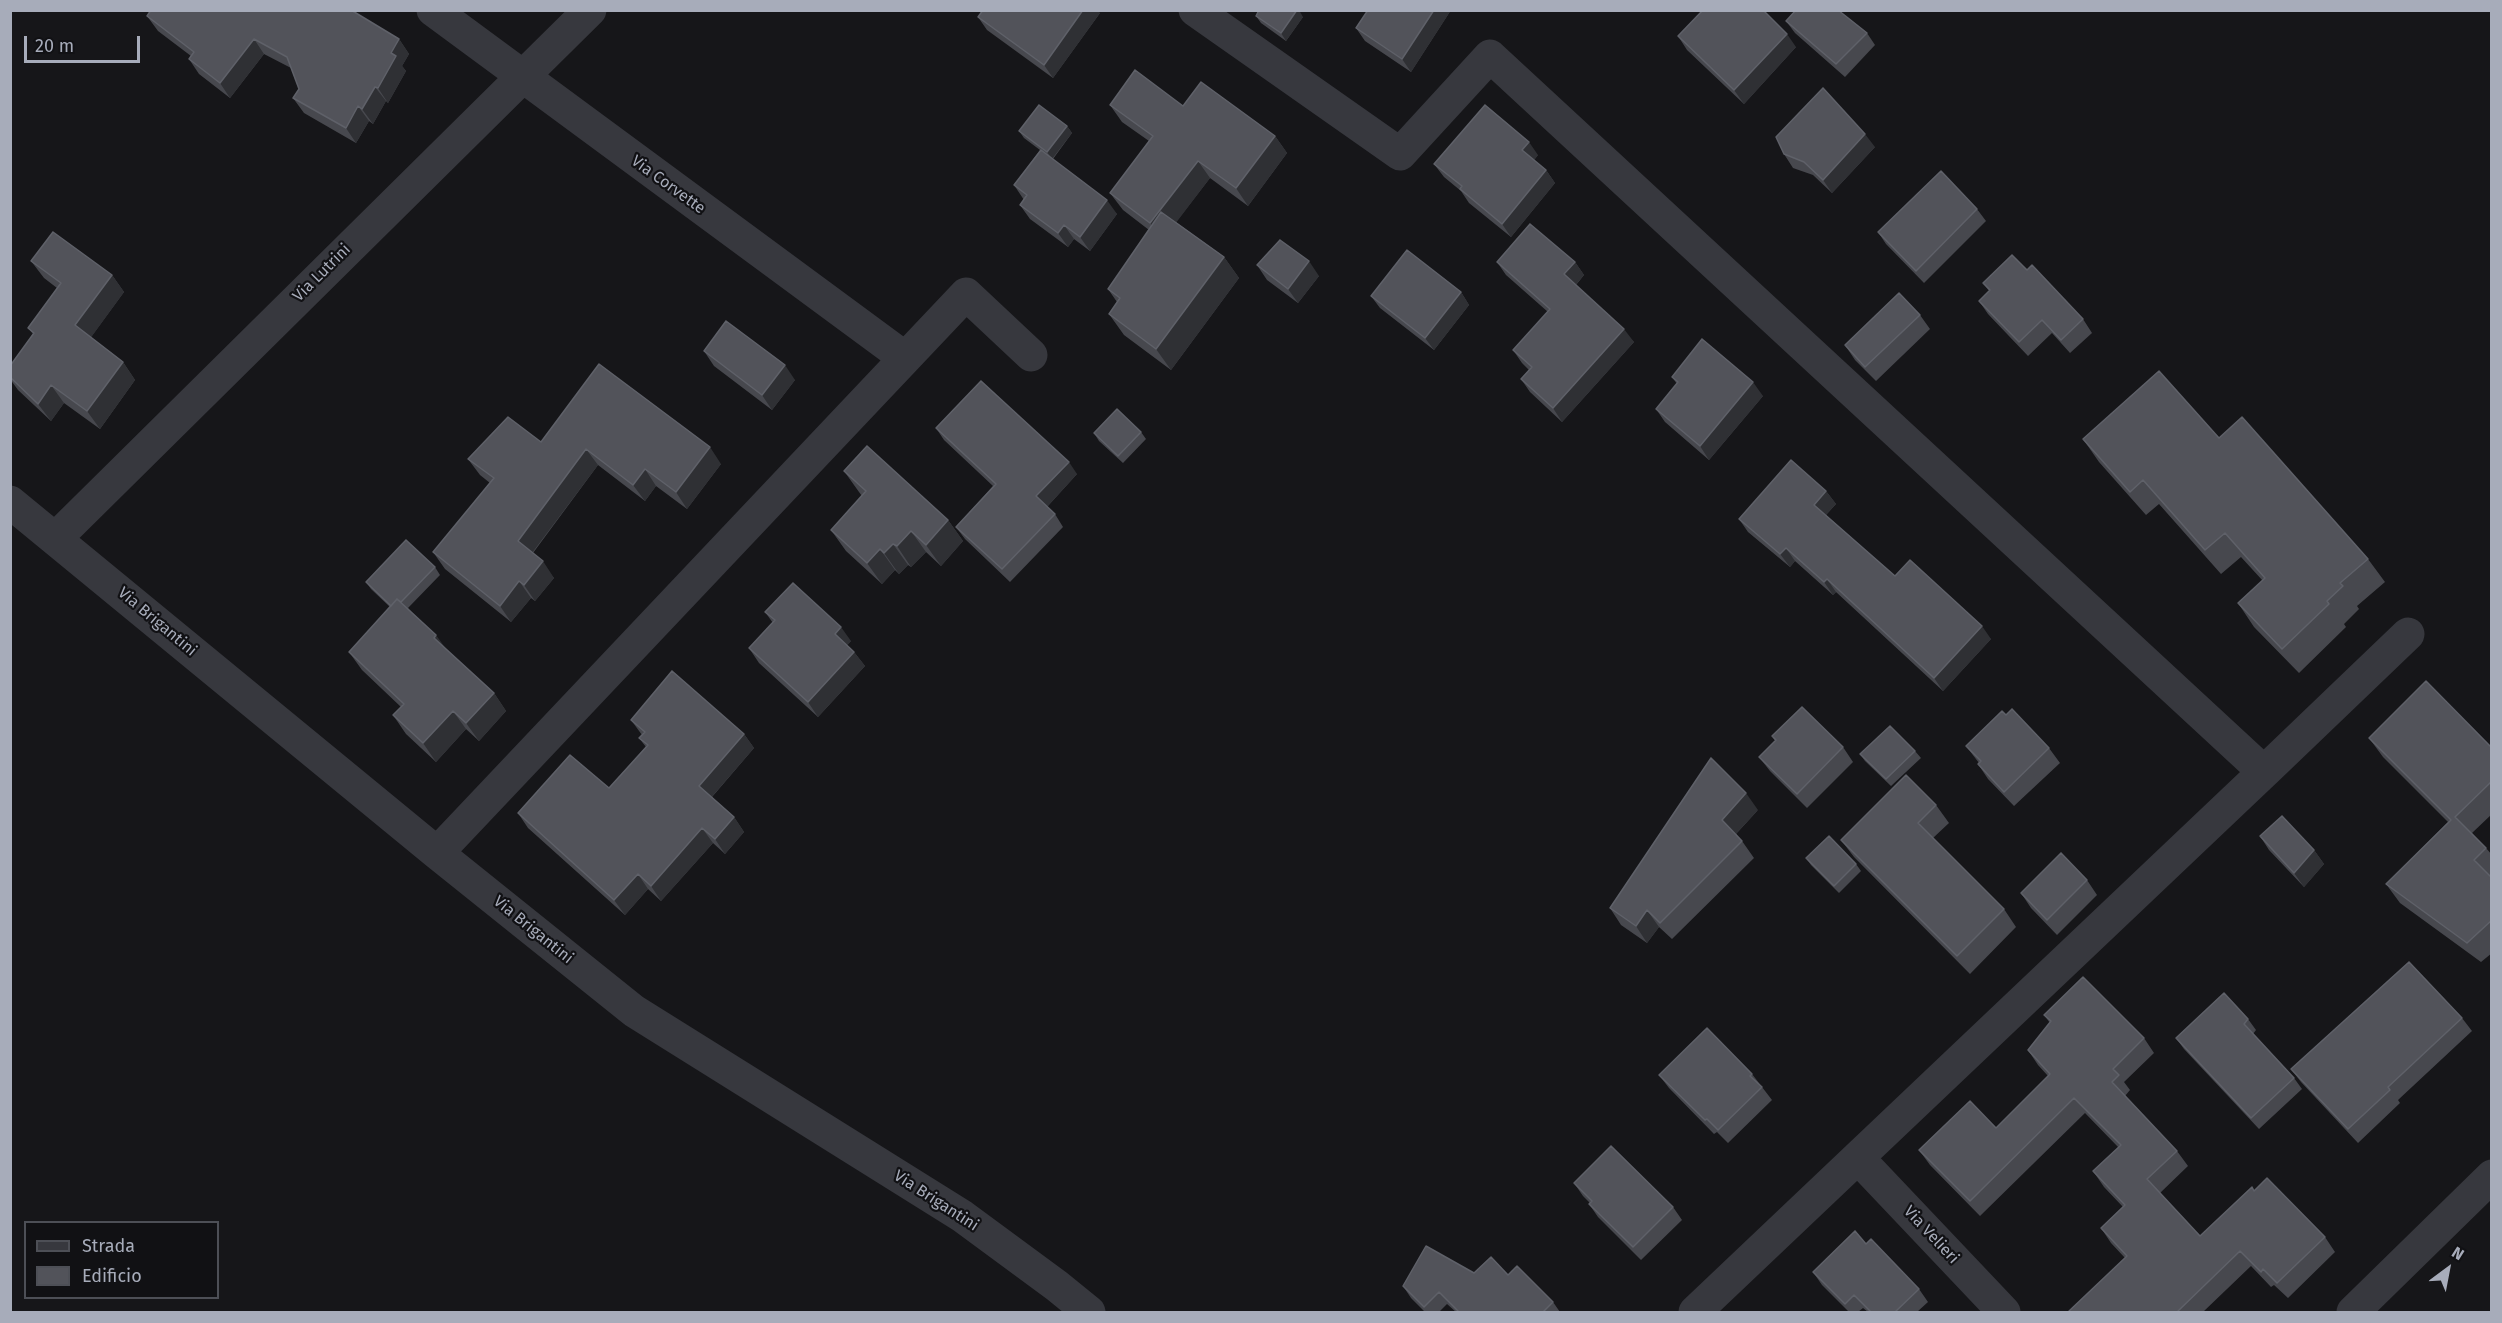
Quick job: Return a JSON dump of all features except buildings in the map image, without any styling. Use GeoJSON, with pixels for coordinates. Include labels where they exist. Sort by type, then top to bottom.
{"type":"FeatureCollection","features":[{"type":"Feature","properties":{"kind":"street","name":"Via Corvette"},"geometry":{"type":"LineString","coordinates":[[433,10],[520,77],[905,358]]}},
{"type":"Feature","properties":{"kind":"street","name":"Via Lutrini"},"geometry":{"type":"LineString","coordinates":[[56,538],[590,10]]}},
{"type":"Feature","properties":{"kind":"street"},"geometry":{"type":"LineString","coordinates":[[1195,10],[1400,154],[1490,56],[2264,772]]}},
{"type":"Feature","properties":{"kind":"street"},"geometry":{"type":"LineString","coordinates":[[437,853],[966,294],[1031,355]]}},
{"type":"Feature","properties":{"kind":"street","name":"Via Brigantini"},"geometry":{"type":"LineString","coordinates":[[10,502],[437,853],[634,1011],[962,1216],[1089,1312]]}},
{"type":"Feature","properties":{"kind":"street"},"geometry":{"type":"LineString","coordinates":[[1695,1312],[2408,634]]}},
{"type":"Feature","properties":{"kind":"street","name":"Via Velieri"},"geometry":{"type":"LineString","coordinates":[[1858,1158],[2004,1312]]}},
{"type":"Feature","properties":{"kind":"street"},"geometry":{"type":"LineString","coordinates":[[2352,1312],[2492,1176]]}}]}
